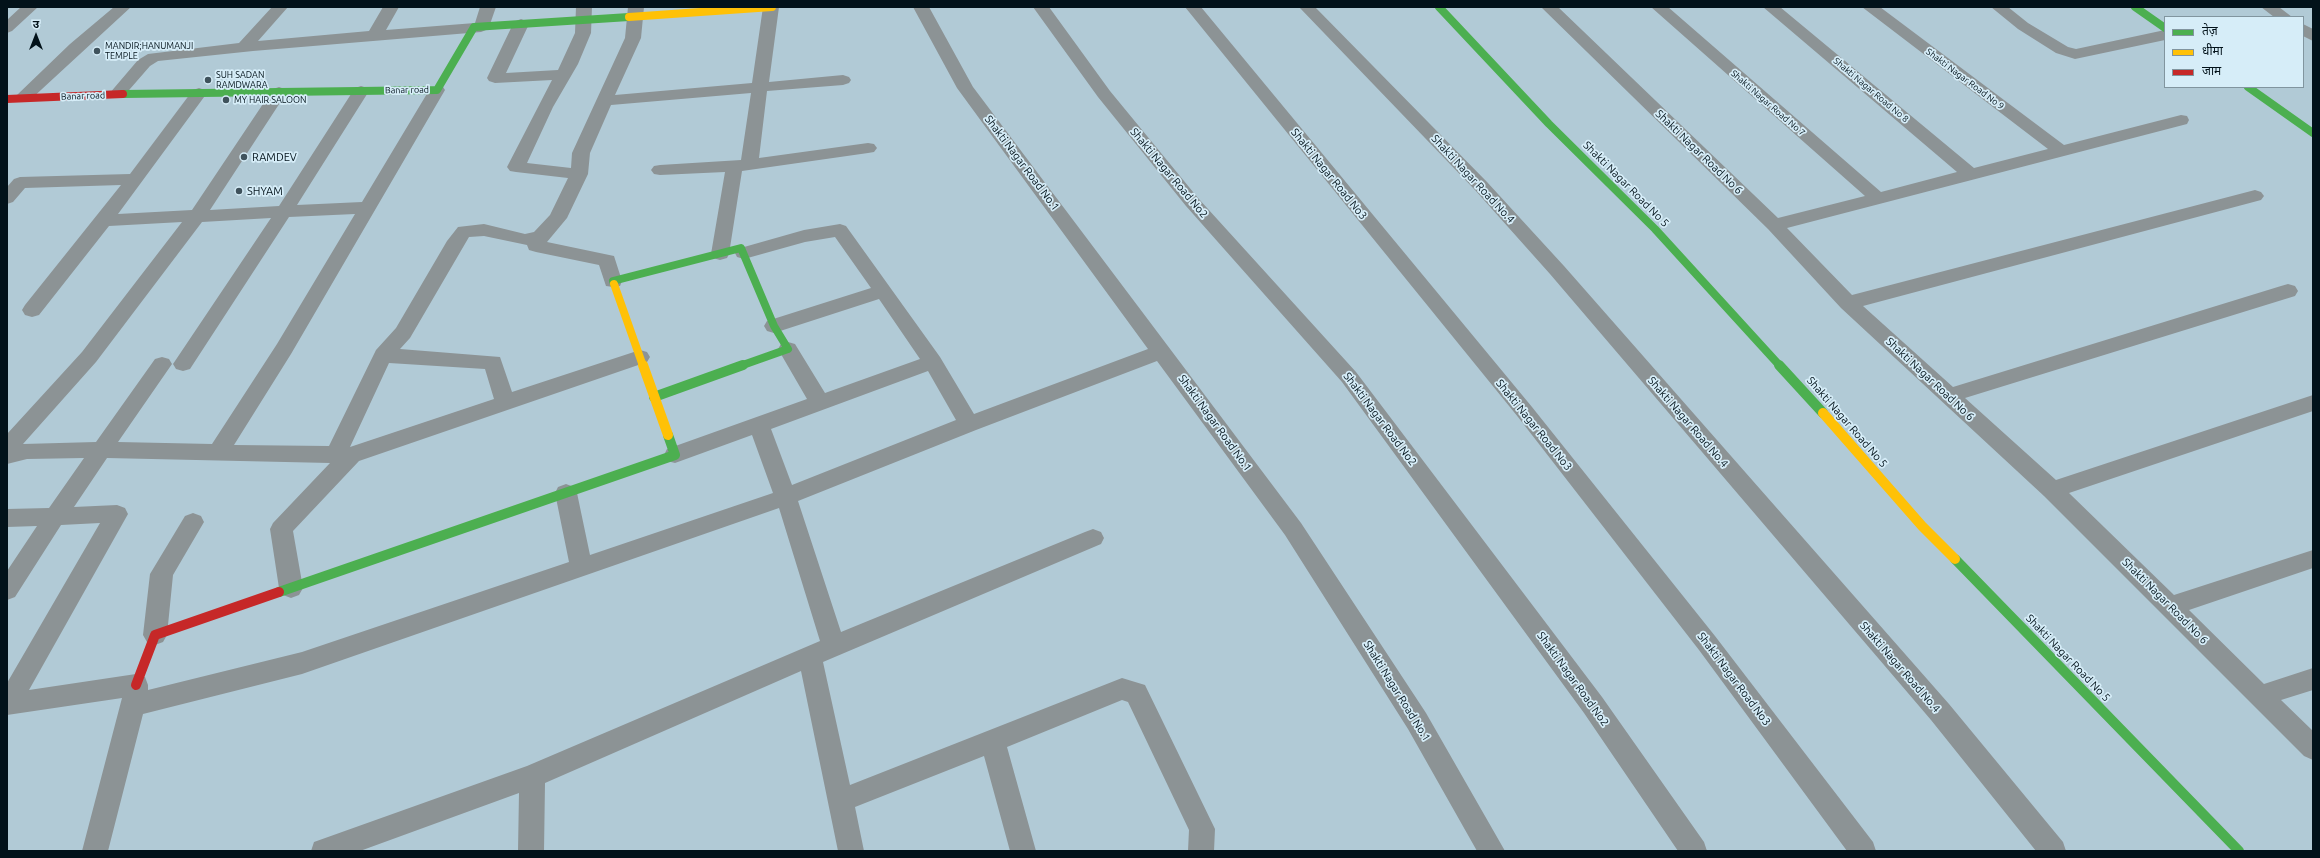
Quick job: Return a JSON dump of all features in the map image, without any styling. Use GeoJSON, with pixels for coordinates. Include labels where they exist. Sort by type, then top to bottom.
{"type":"FeatureCollection","features":[{"type":"Feature","properties":{"kind":"street"},"geometry":{"type":"LineString","coordinates":[[7,28],[30,7]]}},
{"type":"Feature","properties":{"kind":"street"},"geometry":{"type":"LineString","coordinates":[[24,98],[76,47],[123,7]]}},
{"type":"Feature","properties":{"kind":"street"},"geometry":{"type":"LineString","coordinates":[[244,47],[280,7]]}},
{"type":"Feature","properties":{"kind":"street"},"geometry":{"type":"LineString","coordinates":[[375,35],[391,7]]}},
{"type":"Feature","properties":{"kind":"street"},"geometry":{"type":"LineString","coordinates":[[478,27],[488,7]]}},
{"type":"Feature","properties":{"kind":"street"},"geometry":{"type":"LineString","coordinates":[[117,94],[150,58],[244,47],[521,24],[584,14],[771,7],[760,88],[720,254]]}},
{"type":"Feature","properties":{"kind":"street","name":"Shakti Nagar Road No.1"},"geometry":{"type":"LineString","coordinates":[[921,7],[966,88],[1293,529],[1417,721],[1492,851]]}},
{"type":"Feature","properties":{"kind":"street","name":"Shakti Nagar Road No2"},"geometry":{"type":"LineString","coordinates":[[1041,7],[1104,94],[1192,202],[1349,377],[1588,698],[1694,851]]}},
{"type":"Feature","properties":{"kind":"street","name":"Shakti Nagar Road No3"},"geometry":{"type":"LineString","coordinates":[[1193,7],[1525,412],[1707,643],[1863,851]]}},
{"type":"Feature","properties":{"kind":"street","name":"Shakti Nagar Road No.4"},"geometry":{"type":"LineString","coordinates":[[1307,7],[1481,186],[1557,270],[1940,712],[2053,851]]}},
{"type":"Feature","properties":{"kind":"street","name":"Shakti Nagar Road No 5"},"geometry":{"type":"LineString","coordinates":[[1439,7],[1549,124],[1655,228],[1787,372],[1922,526],[2239,851]]}},
{"type":"Feature","properties":{"kind":"street","name":"Shakti Nagar Road No 6"},"geometry":{"type":"LineString","coordinates":[[1549,7],[1774,225],[1848,302],[2052,490],[2313,748]]}},
{"type":"Feature","properties":{"kind":"street","name":"Shakti Nagar Road No 7"},"geometry":{"type":"LineString","coordinates":[[1659,7],[1878,198]]}},
{"type":"Feature","properties":{"kind":"street","name":"Shakti Nagar Road No 8"},"geometry":{"type":"LineString","coordinates":[[1771,7],[1970,174]]}},
{"type":"Feature","properties":{"kind":"street","name":"Shakti Nagar Road No 9"},"geometry":{"type":"LineString","coordinates":[[1870,7],[2061,151]]}},
{"type":"Feature","properties":{"kind":"street"},"geometry":{"type":"LineString","coordinates":[[1999,7],[2023,26],[2062,50],[2075,54],[2164,35]]}},
{"type":"Feature","properties":{"kind":"street"},"geometry":{"type":"LineString","coordinates":[[2135,7],[2164,27]]}},
{"type":"Feature","properties":{"kind":"street"},"geometry":{"type":"LineString","coordinates":[[2269,7],[2282,16]]}},
{"type":"Feature","properties":{"kind":"street"},"geometry":{"type":"LineString","coordinates":[[636,12],[633,38],[603,100],[581,153],[579,174],[558,218],[540,236],[536,246],[607,260],[675,455]]}},
{"type":"Feature","properties":{"kind":"street"},"geometry":{"type":"LineString","coordinates":[[579,174],[516,166],[545,107],[564,75],[583,33],[584,14]]}},
{"type":"Feature","properties":{"kind":"street"},"geometry":{"type":"LineString","coordinates":[[521,24],[495,78],[564,75]]}},
{"type":"Feature","properties":{"kind":"street","name":"Banar road"},"geometry":{"type":"LineString","coordinates":[[7,99],[117,94],[437,90],[478,27]]}},
{"type":"Feature","properties":{"kind":"street"},"geometry":{"type":"LineString","coordinates":[[2304,30],[2313,36]]}},
{"type":"Feature","properties":{"kind":"street"},"geometry":{"type":"LineString","coordinates":[[603,100],[843,80]]}},
{"type":"Feature","properties":{"kind":"street"},"geometry":{"type":"LineString","coordinates":[[2249,88],[2313,133]]}},
{"type":"Feature","properties":{"kind":"street"},"geometry":{"type":"LineString","coordinates":[[219,451],[284,349],[437,90]]}},
{"type":"Feature","properties":{"kind":"street"},"geometry":{"type":"LineString","coordinates":[[183,364],[284,212],[361,91]]}},
{"type":"Feature","properties":{"kind":"street"},"geometry":{"type":"LineString","coordinates":[[7,448],[89,357],[197,216],[279,92]]}},
{"type":"Feature","properties":{"kind":"street"},"geometry":{"type":"LineString","coordinates":[[32,310],[104,220],[199,93]]}},
{"type":"Feature","properties":{"kind":"street"},"geometry":{"type":"LineString","coordinates":[[1774,225],[2181,120]]}},
{"type":"Feature","properties":{"kind":"street"},"geometry":{"type":"LineString","coordinates":[[660,170],[742,166],[868,148]]}},
{"type":"Feature","properties":{"kind":"street"},"geometry":{"type":"LineString","coordinates":[[7,198],[20,183],[135,179]]}},
{"type":"Feature","properties":{"kind":"street"},"geometry":{"type":"LineString","coordinates":[[1848,302],[2255,196]]}},
{"type":"Feature","properties":{"kind":"street"},"geometry":{"type":"LineString","coordinates":[[104,220],[366,208]]}},
{"type":"Feature","properties":{"kind":"street"},"geometry":{"type":"LineString","coordinates":[[291,588],[281,529],[344,454],[383,355],[404,333],[456,241],[464,231],[484,230],[526,240],[540,236]]}},
{"type":"Feature","properties":{"kind":"street"},"geometry":{"type":"LineString","coordinates":[[744,253],[804,236],[840,230],[933,362],[969,424]]}},
{"type":"Feature","properties":{"kind":"street"},"geometry":{"type":"LineString","coordinates":[[614,281],[741,248],[774,326],[820,403]]}},
{"type":"Feature","properties":{"kind":"street"},"geometry":{"type":"LineString","coordinates":[[774,326],[884,291]]}},
{"type":"Feature","properties":{"kind":"street"},"geometry":{"type":"LineString","coordinates":[[1949,396],[2288,291]]}},
{"type":"Feature","properties":{"kind":"street"},"geometry":{"type":"LineString","coordinates":[[654,397],[788,349]]}},
{"type":"Feature","properties":{"kind":"street"},"geometry":{"type":"LineString","coordinates":[[8,704],[135,695],[302,663],[786,496],[969,424],[1162,351]]}},
{"type":"Feature","properties":{"kind":"street"},"geometry":{"type":"LineString","coordinates":[[383,355],[493,362],[505,402]]}},
{"type":"Feature","properties":{"kind":"street"},"geometry":{"type":"LineString","coordinates":[[7,456],[27,451],[100,450],[344,454],[640,357]]}},
{"type":"Feature","properties":{"kind":"street"},"geometry":{"type":"LineString","coordinates":[[156,636],[675,455],[933,362]]}},
{"type":"Feature","properties":{"kind":"street"},"geometry":{"type":"LineString","coordinates":[[7,590],[100,450],[162,364]]}},
{"type":"Feature","properties":{"kind":"street"},"geometry":{"type":"LineString","coordinates":[[2052,490],[2313,403]]}},
{"type":"Feature","properties":{"kind":"street"},"geometry":{"type":"LineString","coordinates":[[759,425],[786,496],[834,646]]}},
{"type":"Feature","properties":{"kind":"street"},"geometry":{"type":"LineString","coordinates":[[566,493],[581,567]]}},
{"type":"Feature","properties":{"kind":"street"},"geometry":{"type":"LineString","coordinates":[[7,518],[117,514],[8,704]]}},
{"type":"Feature","properties":{"kind":"street"},"geometry":{"type":"LineString","coordinates":[[95,851],[135,695],[156,636],[162,574],[193,522]]}},
{"type":"Feature","properties":{"kind":"street"},"geometry":{"type":"LineString","coordinates":[[324,851],[532,776],[810,656],[1093,538]]}},
{"type":"Feature","properties":{"kind":"street"},"geometry":{"type":"LineString","coordinates":[[2170,606],[2313,559]]}},
{"type":"Feature","properties":{"kind":"street"},"geometry":{"type":"LineString","coordinates":[[810,656],[851,851]]}},
{"type":"Feature","properties":{"kind":"street"},"geometry":{"type":"LineString","coordinates":[[2260,696],[2313,679]]}},
{"type":"Feature","properties":{"kind":"street"},"geometry":{"type":"LineString","coordinates":[[840,801],[1122,689],[1136,693],[1202,829],[1201,851]]}},
{"type":"Feature","properties":{"kind":"street"},"geometry":{"type":"LineString","coordinates":[[992,740],[1023,851]]}},
{"type":"Feature","properties":{"kind":"street"},"geometry":{"type":"LineString","coordinates":[[531,851],[532,776]]}},
{"type":"Feature","properties":{"kind":"traffic: fast"},"geometry":{"type":"LineString","coordinates":[[1439,7],[1549,124],[1655,229],[1823,413]]}},
{"type":"Feature","properties":{"kind":"traffic: fast"},"geometry":{"type":"LineString","coordinates":[[2135,7],[2164,27]]}},
{"type":"Feature","properties":{"kind":"traffic: fast"},"geometry":{"type":"LineString","coordinates":[[123,94],[437,90],[474,27],[629,17]]}},
{"type":"Feature","properties":{"kind":"traffic: fast"},"geometry":{"type":"LineString","coordinates":[[2249,88],[2313,133]]}},
{"type":"Feature","properties":{"kind":"traffic: fast"},"geometry":{"type":"LineString","coordinates":[[614,284],[613,281],[741,248],[774,326],[788,349],[654,397]]}},
{"type":"Feature","properties":{"kind":"traffic: fast"},"geometry":{"type":"LineString","coordinates":[[279,592],[675,455],[668,435]]}},
{"type":"Feature","properties":{"kind":"traffic: fast"},"geometry":{"type":"LineString","coordinates":[[1955,559],[2239,851]]}},
{"type":"Feature","properties":{"kind":"traffic: slow"},"geometry":{"type":"LineString","coordinates":[[629,17],[772,7]]}},
{"type":"Feature","properties":{"kind":"traffic: slow"},"geometry":{"type":"LineString","coordinates":[[614,284],[668,435]]}},
{"type":"Feature","properties":{"kind":"traffic: slow"},"geometry":{"type":"LineString","coordinates":[[1823,413],[1922,526],[1955,559]]}},
{"type":"Feature","properties":{"kind":"traffic: jam"},"geometry":{"type":"LineString","coordinates":[[7,99],[123,94]]}},
{"type":"Feature","properties":{"kind":"traffic: jam"},"geometry":{"type":"LineString","coordinates":[[136,685],[155,635],[279,592]]}},
{"type":"Feature","properties":{"kind":"place","name":"MANDIR;HANUMANJI TEMPLE"},"geometry":{"type":"Point","coordinates":[97,51]}},
{"type":"Feature","properties":{"kind":"place","name":"SUH SADAN RAMDWARA"},"geometry":{"type":"Point","coordinates":[208,80]}},
{"type":"Feature","properties":{"kind":"place","name":"MY HAIR SALOON"},"geometry":{"type":"Point","coordinates":[226,100]}},
{"type":"Feature","properties":{"kind":"place","name":"RAMDEV"},"geometry":{"type":"Point","coordinates":[244,157]}},
{"type":"Feature","properties":{"kind":"place","name":"SHYAM"},"geometry":{"type":"Point","coordinates":[239,191]}}]}
